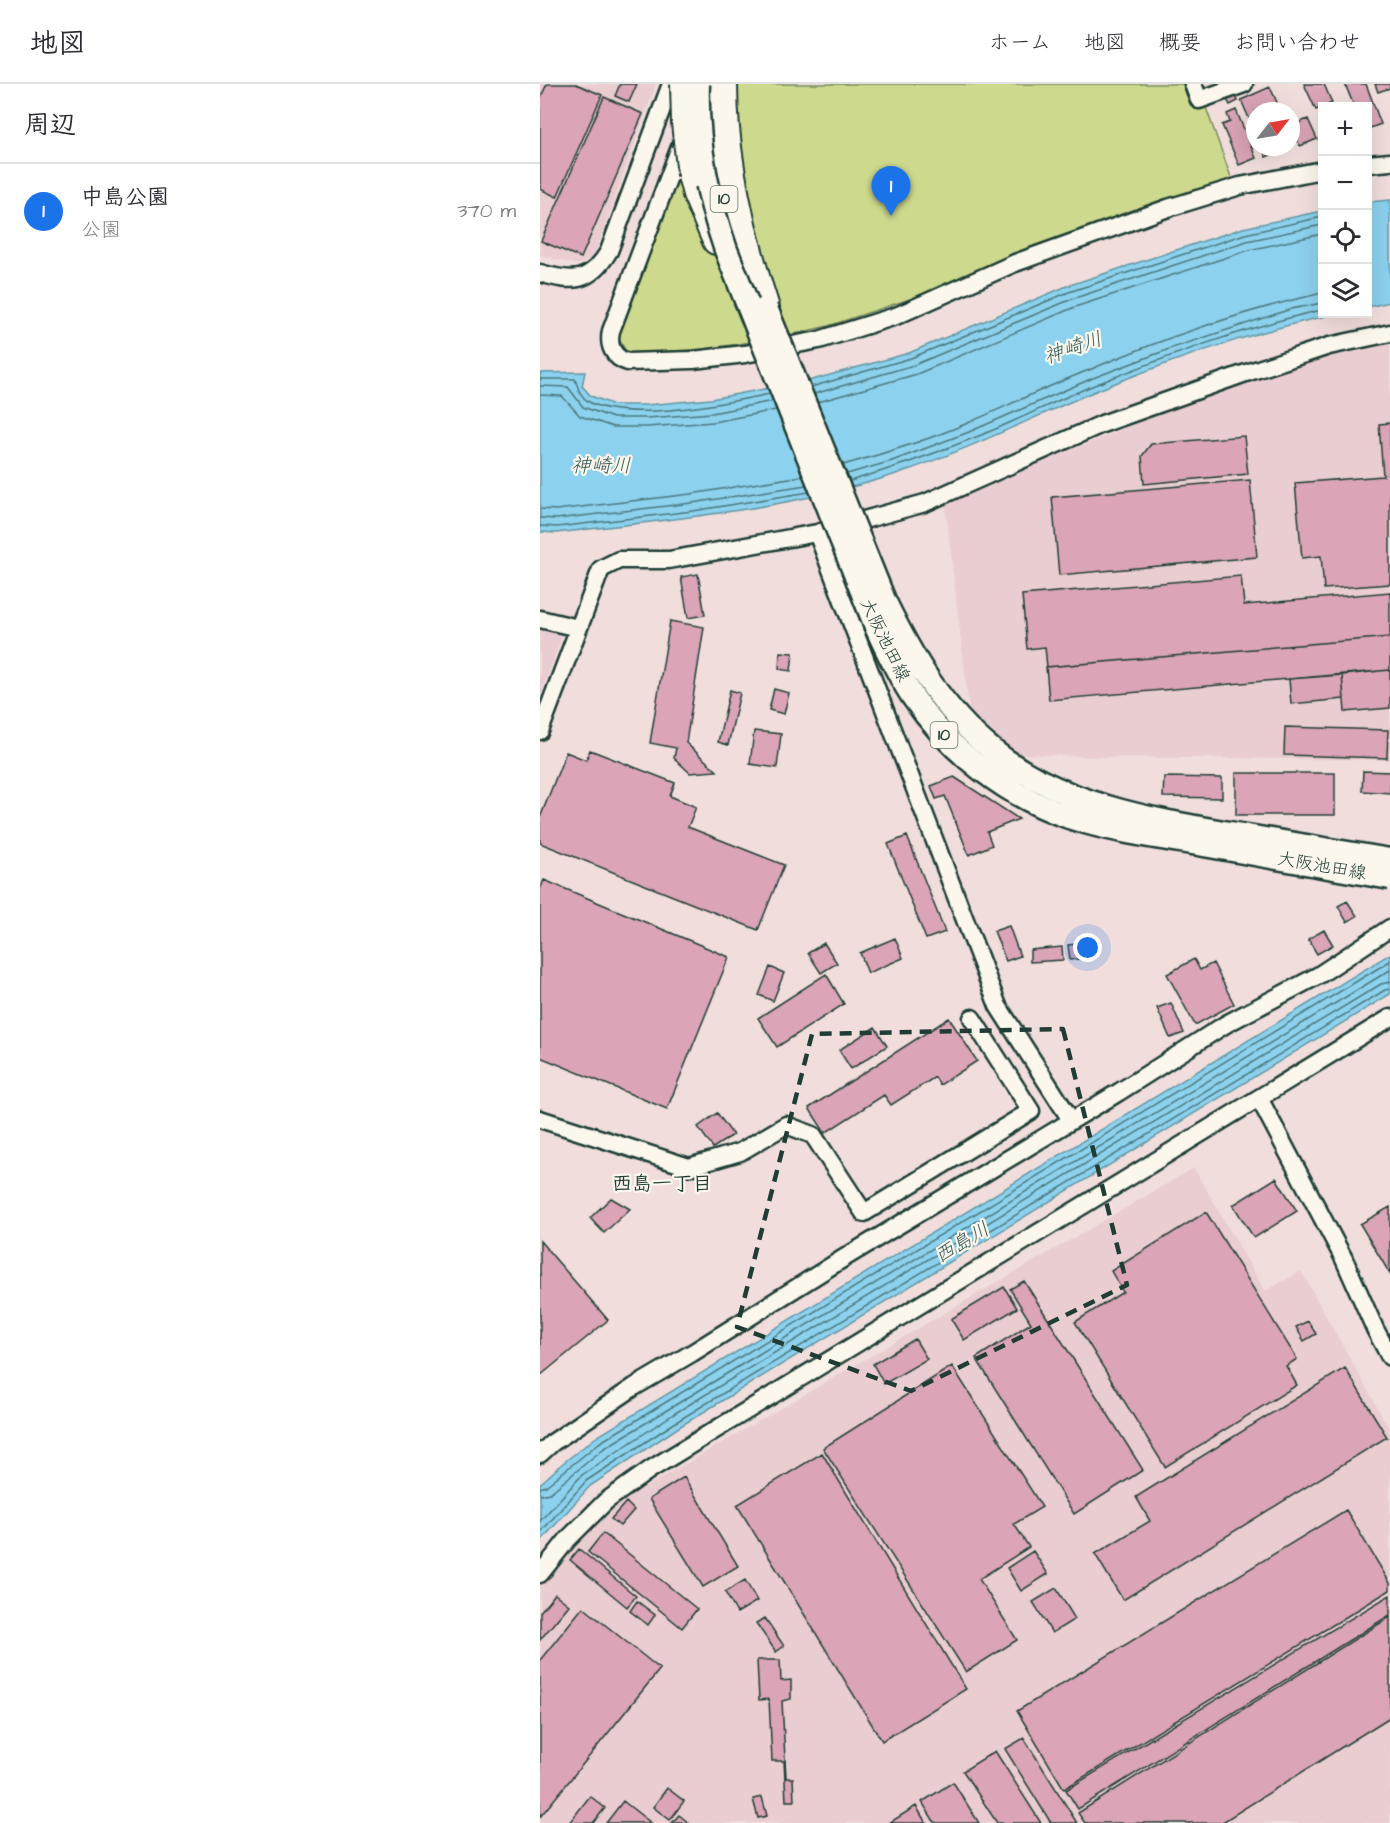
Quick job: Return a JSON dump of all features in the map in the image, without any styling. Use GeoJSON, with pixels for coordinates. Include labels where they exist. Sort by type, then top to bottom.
{"type":"FeatureCollection","features":[{"type":"Feature","properties":{"kind":"highway"},"geometry":{"type":"LineString","coordinates":[[684,84],[687,144],[696,194],[756,306]]}},
{"type":"Feature","properties":{"kind":"highway"},"geometry":{"type":"LineString","coordinates":[[724,84],[726,132],[756,306]]}},
{"type":"Feature","properties":{"kind":"main road","name":"大阪池田線"},"geometry":{"type":"LineString","coordinates":[[698,84],[697,117],[700,145],[715,219],[756,306],[899,631],[913,657],[942,699],[958,717],[992,750],[1030,775],[1052,786],[1125,811],[1189,826],[1390,860]]}},
{"type":"Feature","properties":{"kind":"main road","name":"大阪池田線"},"geometry":{"type":"LineString","coordinates":[[709,84],[710,116],[717,172],[756,306],[867,605],[888,653],[923,711],[964,755],[984,772],[1025,798],[1067,816],[1144,835],[1390,878]]}},
{"type":"Feature","properties":{"kind":"street"},"geometry":{"type":"LineString","coordinates":[[540,273],[569,280],[593,273],[602,264],[609,251],[671,84]]}},
{"type":"Feature","properties":{"kind":"street"},"geometry":{"type":"LineString","coordinates":[[702,84],[611,331],[612,350],[622,360],[634,363],[693,360],[745,354],[819,339],[896,316],[1015,263],[1168,208],[1240,186],[1318,171]]}},
{"type":"Feature","properties":{"kind":"street"},"geometry":{"type":"LineString","coordinates":[[1193,84],[1199,100],[1244,84]]}},
{"type":"Feature","properties":{"kind":"street"},"geometry":{"type":"LineString","coordinates":[[1372,164],[1390,162]]}},
{"type":"Feature","properties":{"kind":"street"},"geometry":{"type":"LineString","coordinates":[[540,731],[601,569],[619,560],[669,560],[817,533],[926,504],[1102,424],[1329,346],[1390,333]]}},
{"type":"Feature","properties":{"kind":"street"},"geometry":{"type":"LineString","coordinates":[[817,533],[998,1006],[1071,1120]]}},
{"type":"Feature","properties":{"kind":"street"},"geometry":{"type":"LineString","coordinates":[[540,619],[578,628]]}},
{"type":"Feature","properties":{"kind":"street"},"geometry":{"type":"LineString","coordinates":[[540,1454],[552,1443],[633,1387],[692,1353],[1226,1024],[1319,975],[1390,928]]}},
{"type":"Feature","properties":{"kind":"street"},"geometry":{"type":"LineString","coordinates":[[540,1119],[689,1167],[740,1152],[786,1125],[813,1135],[864,1213],[1031,1112],[972,1018]]}},
{"type":"Feature","properties":{"kind":"street"},"geometry":{"type":"LineString","coordinates":[[540,1574],[568,1539],[606,1501],[651,1469],[1390,1018]]}},
{"type":"Feature","properties":{"kind":"street"},"geometry":{"type":"LineString","coordinates":[[1011,1079],[1035,1064]]}},
{"type":"Feature","properties":{"kind":"street"},"geometry":{"type":"LineString","coordinates":[[1259,1098],[1344,1258],[1375,1329],[1390,1357]]}},
{"type":"Feature","properties":{"kind":"highlighted area"},"geometry":{"type":"Polygon","coordinates":[[[1063,1029],[1127,1285],[911,1391],[737,1327],[812,1034],[1063,1029]]]}},
{"type":"Feature","properties":{"kind":"shaded area"},"geometry":{"type":"Polygon","coordinates":[[[540,84],[656,84],[594,257],[577,265],[540,255],[540,84]]]}},
{"type":"Feature","properties":{"kind":"shaded area"},"geometry":{"type":"Polygon","coordinates":[[[1390,341],[1390,760],[1097,757],[974,752],[945,503],[1168,410],[1282,369],[1371,344],[1390,341]]]}},
{"type":"Feature","properties":{"kind":"shaded area"},"geometry":{"type":"Polygon","coordinates":[[[540,623],[565,628],[540,697],[540,623]]]}},
{"type":"Feature","properties":{"kind":"shaded area"},"geometry":{"type":"Polygon","coordinates":[[[1194,1168],[1265,1291],[1301,1271],[1390,1430],[1390,1823],[540,1823],[540,1587],[587,1529],[632,1495],[1194,1168]]]}},
{"type":"Feature","properties":{"kind":"green space"},"geometry":{"type":"Polygon","coordinates":[[[713,84],[1186,84],[1195,109],[1205,105],[1232,180],[1166,199],[1011,255],[919,296],[828,326],[776,338],[705,349],[627,354],[617,334],[713,84]]]}},
{"type":"Feature","properties":{"kind":"water"},"geometry":{"type":"Polygon","coordinates":[[[1390,200],[1390,302],[1372,306],[1372,210],[1372,202],[1390,200]]]}},
{"type":"Feature","properties":{"kind":"water","name":"神崎川"},"geometry":{"type":"Polygon","coordinates":[[[1318,212],[1319,318],[1245,337],[1156,367],[948,455],[855,486],[728,512],[557,533],[540,532],[540,373],[585,372],[582,386],[591,396],[614,405],[646,405],[711,399],[812,380],[909,353],[1067,286],[1243,228],[1318,212]]]}},
{"type":"Feature","properties":{"kind":"water","name":"西島川"},"geometry":{"type":"Polygon","coordinates":[[[1390,954],[1390,994],[679,1427],[590,1486],[540,1542],[540,1484],[595,1438],[1390,954]]]}},
{"type":"Feature","properties":{"kind":"building"},"geometry":{"type":"Polygon","coordinates":[[[547,84],[576,84],[602,95],[557,197],[540,189],[540,99],[547,84]]]}},
{"type":"Feature","properties":{"kind":"building"},"geometry":{"type":"Polygon","coordinates":[[[620,84],[637,84],[629,102],[615,96],[620,84]]]}},
{"type":"Feature","properties":{"kind":"building"},"geometry":{"type":"Polygon","coordinates":[[[1304,84],[1324,84],[1332,102],[1318,102],[1316,110],[1304,84]]]}},
{"type":"Feature","properties":{"kind":"building"},"geometry":{"type":"Polygon","coordinates":[[[1345,84],[1366,84],[1381,124],[1372,127],[1372,102],[1352,102],[1345,84]]]}},
{"type":"Feature","properties":{"kind":"building"},"geometry":{"type":"Polygon","coordinates":[[[1375,84],[1390,84],[1390,88],[1378,92],[1375,84]]]}},
{"type":"Feature","properties":{"kind":"building"},"geometry":{"type":"Polygon","coordinates":[[[1270,87],[1277,102],[1246,102],[1246,111],[1241,100],[1270,87]]]}},
{"type":"Feature","properties":{"kind":"building"},"geometry":{"type":"Polygon","coordinates":[[[1233,91],[1238,101],[1230,105],[1225,96],[1233,91]]]}},
{"type":"Feature","properties":{"kind":"building"},"geometry":{"type":"Polygon","coordinates":[[[604,97],[643,114],[581,258],[541,241],[604,97]]]}},
{"type":"Feature","properties":{"kind":"building"},"geometry":{"type":"Polygon","coordinates":[[[1236,110],[1246,134],[1246,156],[1256,158],[1239,165],[1222,125],[1230,122],[1227,114],[1236,110]]]}},
{"type":"Feature","properties":{"kind":"building"},"geometry":{"type":"Polygon","coordinates":[[[1308,119],[1317,139],[1300,146],[1300,122],[1308,119]]]}},
{"type":"Feature","properties":{"kind":"building"},"geometry":{"type":"Polygon","coordinates":[[[1390,423],[1390,584],[1324,589],[1321,556],[1302,558],[1295,483],[1383,476],[1379,424],[1390,423]]]}},
{"type":"Feature","properties":{"kind":"building"},"geometry":{"type":"Polygon","coordinates":[[[1244,436],[1248,474],[1144,484],[1142,456],[1151,444],[1244,436]]]}},
{"type":"Feature","properties":{"kind":"building"},"geometry":{"type":"Polygon","coordinates":[[[1250,480],[1257,557],[1059,575],[1052,497],[1250,480]]]}},
{"type":"Feature","properties":{"kind":"building"},"geometry":{"type":"Polygon","coordinates":[[[698,574],[705,615],[688,618],[681,577],[698,574]]]}},
{"type":"Feature","properties":{"kind":"building"},"geometry":{"type":"Polygon","coordinates":[[[1241,576],[1244,605],[1390,592],[1390,637],[1047,667],[1045,647],[1027,649],[1022,595],[1241,576]]]}},
{"type":"Feature","properties":{"kind":"building"},"geometry":{"type":"Polygon","coordinates":[[[670,621],[704,627],[686,743],[717,771],[690,773],[674,758],[676,748],[650,743],[670,621]]]}},
{"type":"Feature","properties":{"kind":"building"},"geometry":{"type":"Polygon","coordinates":[[[1390,637],[1390,670],[1049,700],[1046,667],[1390,637]]]}},
{"type":"Feature","properties":{"kind":"building"},"geometry":{"type":"Polygon","coordinates":[[[780,652],[793,653],[791,671],[779,669],[780,652]]]}},
{"type":"Feature","properties":{"kind":"building"},"geometry":{"type":"Polygon","coordinates":[[[1390,670],[1390,708],[1345,712],[1342,675],[1390,670]]]}},
{"type":"Feature","properties":{"kind":"building"},"geometry":{"type":"Polygon","coordinates":[[[1342,675],[1344,699],[1291,704],[1289,679],[1342,675]]]}},
{"type":"Feature","properties":{"kind":"building"},"geometry":{"type":"Polygon","coordinates":[[[774,689],[789,693],[784,714],[769,710],[774,689]]]}},
{"type":"Feature","properties":{"kind":"building"},"geometry":{"type":"Polygon","coordinates":[[[730,690],[740,693],[728,745],[718,742],[730,690]]]}},
{"type":"Feature","properties":{"kind":"building"},"geometry":{"type":"Polygon","coordinates":[[[1285,727],[1388,730],[1387,758],[1284,755],[1285,727]]]}},
{"type":"Feature","properties":{"kind":"building"},"geometry":{"type":"Polygon","coordinates":[[[754,731],[781,734],[777,768],[750,764],[754,731]]]}},
{"type":"Feature","properties":{"kind":"building"},"geometry":{"type":"Polygon","coordinates":[[[590,750],[675,783],[670,796],[696,807],[688,827],[784,865],[758,930],[540,843],[540,818],[566,752],[586,760],[590,750]]]}},
{"type":"Feature","properties":{"kind":"building"},"geometry":{"type":"Polygon","coordinates":[[[1363,771],[1390,772],[1390,793],[1362,791],[1363,771]]]}},
{"type":"Feature","properties":{"kind":"building"},"geometry":{"type":"Polygon","coordinates":[[[1236,773],[1335,773],[1335,815],[1236,815],[1236,773]]]}},
{"type":"Feature","properties":{"kind":"building"},"geometry":{"type":"Polygon","coordinates":[[[954,777],[1019,819],[987,832],[992,845],[969,855],[945,796],[936,799],[931,786],[954,777]]]}},
{"type":"Feature","properties":{"kind":"building"},"geometry":{"type":"Polygon","coordinates":[[[1164,777],[1222,778],[1222,798],[1163,797],[1164,777]]]}},
{"type":"Feature","properties":{"kind":"building"},"geometry":{"type":"Polygon","coordinates":[[[907,836],[945,932],[926,939],[888,844],[907,836]]]}},
{"type":"Feature","properties":{"kind":"building"},"geometry":{"type":"Polygon","coordinates":[[[544,880],[729,957],[667,1109],[540,1057],[540,890],[544,880]]]}},
{"type":"Feature","properties":{"kind":"building"},"geometry":{"type":"Polygon","coordinates":[[[1347,901],[1357,916],[1347,922],[1338,906],[1347,901]]]}},
{"type":"Feature","properties":{"kind":"building"},"geometry":{"type":"Polygon","coordinates":[[[1009,926],[1020,956],[1006,961],[994,931],[1009,926]]]}},
{"type":"Feature","properties":{"kind":"building"},"geometry":{"type":"Polygon","coordinates":[[[1324,930],[1333,945],[1317,954],[1308,939],[1324,930]]]}},
{"type":"Feature","properties":{"kind":"building"},"geometry":{"type":"Polygon","coordinates":[[[895,938],[903,958],[868,973],[860,953],[895,938]]]}},
{"type":"Feature","properties":{"kind":"building"},"geometry":{"type":"Polygon","coordinates":[[[824,943],[837,963],[821,973],[808,953],[824,943]]]}},
{"type":"Feature","properties":{"kind":"building"},"geometry":{"type":"Polygon","coordinates":[[[1088,943],[1089,958],[1070,960],[1068,945],[1088,943]]]}},
{"type":"Feature","properties":{"kind":"building"},"geometry":{"type":"Polygon","coordinates":[[[1062,947],[1063,960],[1030,962],[1030,950],[1062,947]]]}},
{"type":"Feature","properties":{"kind":"building"},"geometry":{"type":"Polygon","coordinates":[[[1194,959],[1200,970],[1213,963],[1234,1004],[1195,1025],[1167,974],[1194,959]]]}},
{"type":"Feature","properties":{"kind":"building"},"geometry":{"type":"Polygon","coordinates":[[[770,967],[784,973],[773,1001],[759,995],[770,967]]]}},
{"type":"Feature","properties":{"kind":"building"},"geometry":{"type":"Polygon","coordinates":[[[826,974],[844,1004],[777,1047],[758,1018],[826,974]]]}},
{"type":"Feature","properties":{"kind":"building"},"geometry":{"type":"Polygon","coordinates":[[[1171,1003],[1184,1033],[1170,1038],[1157,1008],[1171,1003]]]}},
{"type":"Feature","properties":{"kind":"building"},"geometry":{"type":"Polygon","coordinates":[[[949,1018],[977,1061],[940,1085],[935,1077],[891,1105],[884,1095],[825,1133],[809,1108],[949,1018]]]}},
{"type":"Feature","properties":{"kind":"building"},"geometry":{"type":"Polygon","coordinates":[[[875,1027],[887,1046],[851,1069],[839,1050],[875,1027]]]}},
{"type":"Feature","properties":{"kind":"building"},"geometry":{"type":"Polygon","coordinates":[[[717,1113],[733,1135],[713,1148],[698,1127],[717,1113]]]}},
{"type":"Feature","properties":{"kind":"building"},"geometry":{"type":"Polygon","coordinates":[[[1276,1178],[1297,1211],[1254,1238],[1233,1205],[1276,1178]]]}},
{"type":"Feature","properties":{"kind":"building"},"geometry":{"type":"Polygon","coordinates":[[[611,1198],[630,1209],[604,1233],[590,1218],[611,1198]]]}},
{"type":"Feature","properties":{"kind":"building"},"geometry":{"type":"Polygon","coordinates":[[[1390,1207],[1390,1274],[1360,1224],[1390,1207]]]}},
{"type":"Feature","properties":{"kind":"building"},"geometry":{"type":"Polygon","coordinates":[[[1206,1212],[1297,1359],[1286,1366],[1297,1385],[1165,1467],[1075,1322],[1123,1292],[1111,1271],[1206,1212]]]}},
{"type":"Feature","properties":{"kind":"building"},"geometry":{"type":"Polygon","coordinates":[[[540,1241],[608,1320],[540,1376],[540,1241]]]}},
{"type":"Feature","properties":{"kind":"building"},"geometry":{"type":"Polygon","coordinates":[[[1024,1281],[1143,1470],[1074,1514],[976,1358],[1031,1323],[1010,1289],[1024,1281]]]}},
{"type":"Feature","properties":{"kind":"building"},"geometry":{"type":"Polygon","coordinates":[[[1004,1287],[1017,1308],[964,1340],[951,1319],[1004,1287]]]}},
{"type":"Feature","properties":{"kind":"building"},"geometry":{"type":"Polygon","coordinates":[[[1308,1321],[1316,1334],[1304,1341],[1296,1327],[1308,1321]]]}},
{"type":"Feature","properties":{"kind":"building"},"geometry":{"type":"Polygon","coordinates":[[[915,1339],[927,1359],[884,1384],[873,1364],[915,1339]]]}},
{"type":"Feature","properties":{"kind":"building"},"geometry":{"type":"Polygon","coordinates":[[[952,1366],[1042,1507],[1014,1524],[1029,1547],[979,1579],[1017,1640],[966,1672],[823,1448],[952,1366]]]}},
{"type":"Feature","properties":{"kind":"building"},"geometry":{"type":"Polygon","coordinates":[[[1345,1368],[1387,1437],[1123,1600],[1095,1554],[1150,1521],[1136,1497],[1345,1368]]]}},
{"type":"Feature","properties":{"kind":"building"},"geometry":{"type":"Polygon","coordinates":[[[822,1453],[966,1689],[882,1741],[737,1505],[822,1453]]]}},
{"type":"Feature","properties":{"kind":"building"},"geometry":{"type":"Polygon","coordinates":[[[684,1477],[738,1566],[703,1587],[649,1499],[684,1477]]]}},
{"type":"Feature","properties":{"kind":"building"},"geometry":{"type":"Polygon","coordinates":[[[626,1502],[634,1510],[620,1526],[611,1519],[626,1502]]]}},
{"type":"Feature","properties":{"kind":"building"},"geometry":{"type":"Polygon","coordinates":[[[1346,1510],[1390,1583],[1390,1590],[1064,1789],[1017,1711],[1346,1510]]]}},
{"type":"Feature","properties":{"kind":"building"},"geometry":{"type":"Polygon","coordinates":[[[603,1533],[697,1609],[682,1628],[588,1552],[603,1533]]]}},
{"type":"Feature","properties":{"kind":"building"},"geometry":{"type":"Polygon","coordinates":[[[579,1549],[636,1596],[627,1607],[570,1560],[579,1549]]]}},
{"type":"Feature","properties":{"kind":"building"},"geometry":{"type":"Polygon","coordinates":[[[1033,1551],[1048,1574],[1021,1591],[1007,1568],[1033,1551]]]}},
{"type":"Feature","properties":{"kind":"building"},"geometry":{"type":"Polygon","coordinates":[[[745,1580],[757,1601],[737,1613],[725,1592],[745,1580]]]}},
{"type":"Feature","properties":{"kind":"building"},"geometry":{"type":"Polygon","coordinates":[[[1056,1588],[1075,1619],[1052,1633],[1033,1602],[1056,1588]]]}},
{"type":"Feature","properties":{"kind":"building"},"geometry":{"type":"Polygon","coordinates":[[[555,1594],[569,1605],[540,1640],[540,1612],[555,1594]]]}},
{"type":"Feature","properties":{"kind":"building"},"geometry":{"type":"Polygon","coordinates":[[[1390,1595],[1390,1615],[1078,1809],[1066,1790],[1390,1595]]]}},
{"type":"Feature","properties":{"kind":"building"},"geometry":{"type":"Polygon","coordinates":[[[637,1601],[655,1615],[648,1625],[630,1611],[637,1601]]]}},
{"type":"Feature","properties":{"kind":"building"},"geometry":{"type":"Polygon","coordinates":[[[583,1607],[660,1669],[540,1817],[540,1660],[583,1607]]]}},
{"type":"Feature","properties":{"kind":"building"},"geometry":{"type":"Polygon","coordinates":[[[1390,1617],[1390,1717],[1221,1823],[1085,1823],[1078,1813],[1390,1617]]]}},
{"type":"Feature","properties":{"kind":"building"},"geometry":{"type":"Polygon","coordinates":[[[765,1618],[784,1646],[776,1652],[756,1623],[765,1618]]]}},
{"type":"Feature","properties":{"kind":"building"},"geometry":{"type":"Polygon","coordinates":[[[757,1660],[780,1660],[781,1681],[791,1680],[791,1699],[782,1701],[786,1778],[793,1778],[794,1801],[786,1801],[784,1761],[772,1761],[769,1699],[759,1700],[757,1660]]]}},
{"type":"Feature","properties":{"kind":"building"},"geometry":{"type":"Polygon","coordinates":[[[1024,1738],[1077,1823],[1051,1823],[1005,1749],[1024,1738]]]}},
{"type":"Feature","properties":{"kind":"building"},"geometry":{"type":"Polygon","coordinates":[[[995,1751],[1041,1823],[997,1823],[963,1771],[995,1751]]]}},
{"type":"Feature","properties":{"kind":"building"},"geometry":{"type":"Polygon","coordinates":[[[953,1782],[979,1823],[935,1823],[922,1802],[953,1782]]]}},
{"type":"Feature","properties":{"kind":"building"},"geometry":{"type":"Polygon","coordinates":[[[667,1788],[684,1801],[670,1820],[653,1807],[667,1788]]]}},
{"type":"Feature","properties":{"kind":"building"},"geometry":{"type":"Polygon","coordinates":[[[590,1796],[605,1808],[593,1823],[569,1823],[590,1796]]]}},
{"type":"Feature","properties":{"kind":"building"},"geometry":{"type":"Polygon","coordinates":[[[762,1797],[767,1816],[758,1818],[753,1799],[762,1797]]]}},
{"type":"Feature","properties":{"kind":"building"},"geometry":{"type":"Polygon","coordinates":[[[623,1801],[651,1823],[606,1823],[623,1801]]]}},
{"type":"Feature","properties":{"kind":"building"},"geometry":{"type":"Polygon","coordinates":[[[916,1806],[926,1823],[889,1823],[916,1806]]]}},
{"type":"Feature","properties":{"kind":"building"},"geometry":{"type":"Polygon","coordinates":[[[679,1815],[689,1823],[672,1823],[679,1815]]]}},
{"type":"Feature","properties":{"kind":"place","name":"中島公園"},"geometry":{"type":"Point","coordinates":[891,216]}},
{"type":"Feature","properties":{"kind":"district","name":"西島一丁目"},"geometry":{"type":"Point","coordinates":[662,1184]}}]}
